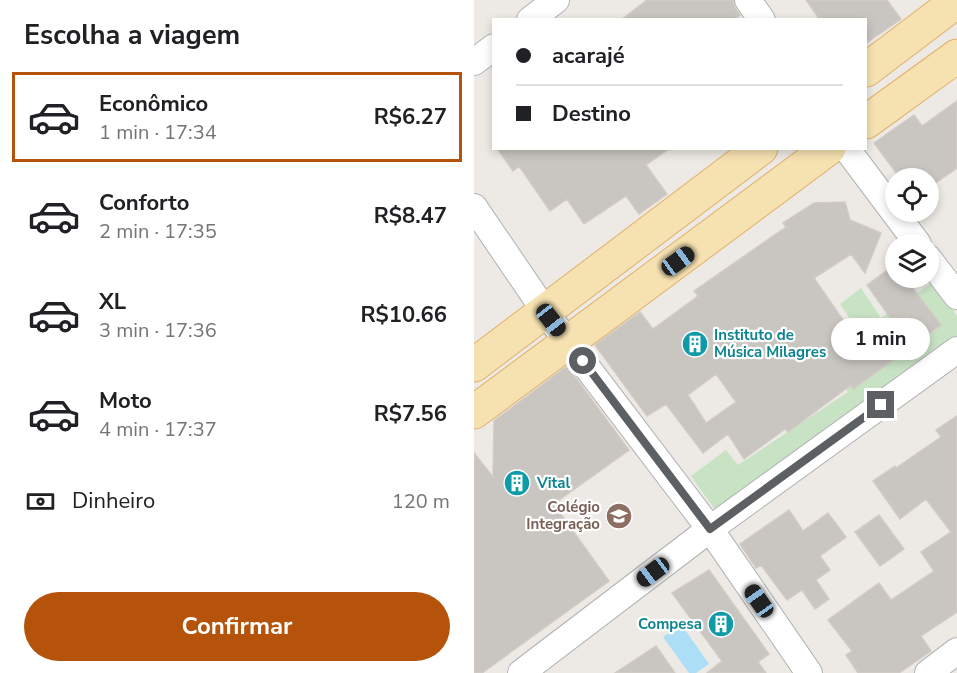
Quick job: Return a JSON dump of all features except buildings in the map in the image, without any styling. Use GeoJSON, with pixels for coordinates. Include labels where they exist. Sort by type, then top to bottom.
{"type":"FeatureCollection","features":[{"type":"Feature","properties":{"kind":"main road"},"geometry":{"type":"LineString","coordinates":[[867,69],[957,2]]}},
{"type":"Feature","properties":{"kind":"main road"},"geometry":{"type":"LineString","coordinates":[[867,121],[957,56]]}},
{"type":"Feature","properties":{"kind":"main road"},"geometry":{"type":"LineString","coordinates":[[474,365],[757,150]]}},
{"type":"Feature","properties":{"kind":"main road"},"geometry":{"type":"LineString","coordinates":[[474,412],[826,150]]}},
{"type":"Feature","properties":{"kind":"street"},"geometry":{"type":"LineString","coordinates":[[533,18],[556,0]]}},
{"type":"Feature","properties":{"kind":"street"},"geometry":{"type":"LineString","coordinates":[[748,0],[761,18]]}},
{"type":"Feature","properties":{"kind":"street"},"geometry":{"type":"LineString","coordinates":[[474,62],[492,48]]}},
{"type":"Feature","properties":{"kind":"street"},"geometry":{"type":"LineString","coordinates":[[848,150],[910,234]]}},
{"type":"Feature","properties":{"kind":"street"},"geometry":{"type":"LineString","coordinates":[[474,207],[551,320],[710,529],[809,673]]}},
{"type":"Feature","properties":{"kind":"street"},"geometry":{"type":"LineString","coordinates":[[939,272],[957,296]]}},
{"type":"Feature","properties":{"kind":"street"},"geometry":{"type":"LineString","coordinates":[[521,673],[710,529],[957,350]]}},
{"type":"Feature","properties":{"kind":"street"},"geometry":{"type":"LineString","coordinates":[[928,673],[957,651]]}},
{"type":"Feature","properties":{"kind":"green space"},"geometry":{"type":"Polygon","coordinates":[[[861,288],[881,318],[924,288],[937,288],[957,316],[957,338],[718,514],[691,476],[726,450],[738,465],[848,392],[820,352],[855,326],[840,304],[861,288]]]}},
{"type":"Feature","properties":{"kind":"water"},"geometry":{"type":"Polygon","coordinates":[[[681,624],[709,664],[696,673],[689,673],[663,637],[681,624]]]}},
{"type":"Feature","properties":{"kind":"place","name":"Instituto de Música Milagres"},"geometry":{"type":"Point","coordinates":[695,344]}},
{"type":"Feature","properties":{"kind":"place","name":"Vital"},"geometry":{"type":"Point","coordinates":[517,483]}},
{"type":"Feature","properties":{"kind":"place","name":"Colégio Integração"},"geometry":{"type":"Point","coordinates":[619,516]}},
{"type":"Feature","properties":{"kind":"place","name":"Compesa"},"geometry":{"type":"Point","coordinates":[721,624]}},
{"type":"Feature","properties":{"kind":"route"},"geometry":{"type":"LineString","coordinates":[[583,361],[710,529],[881,405]]}}]}
